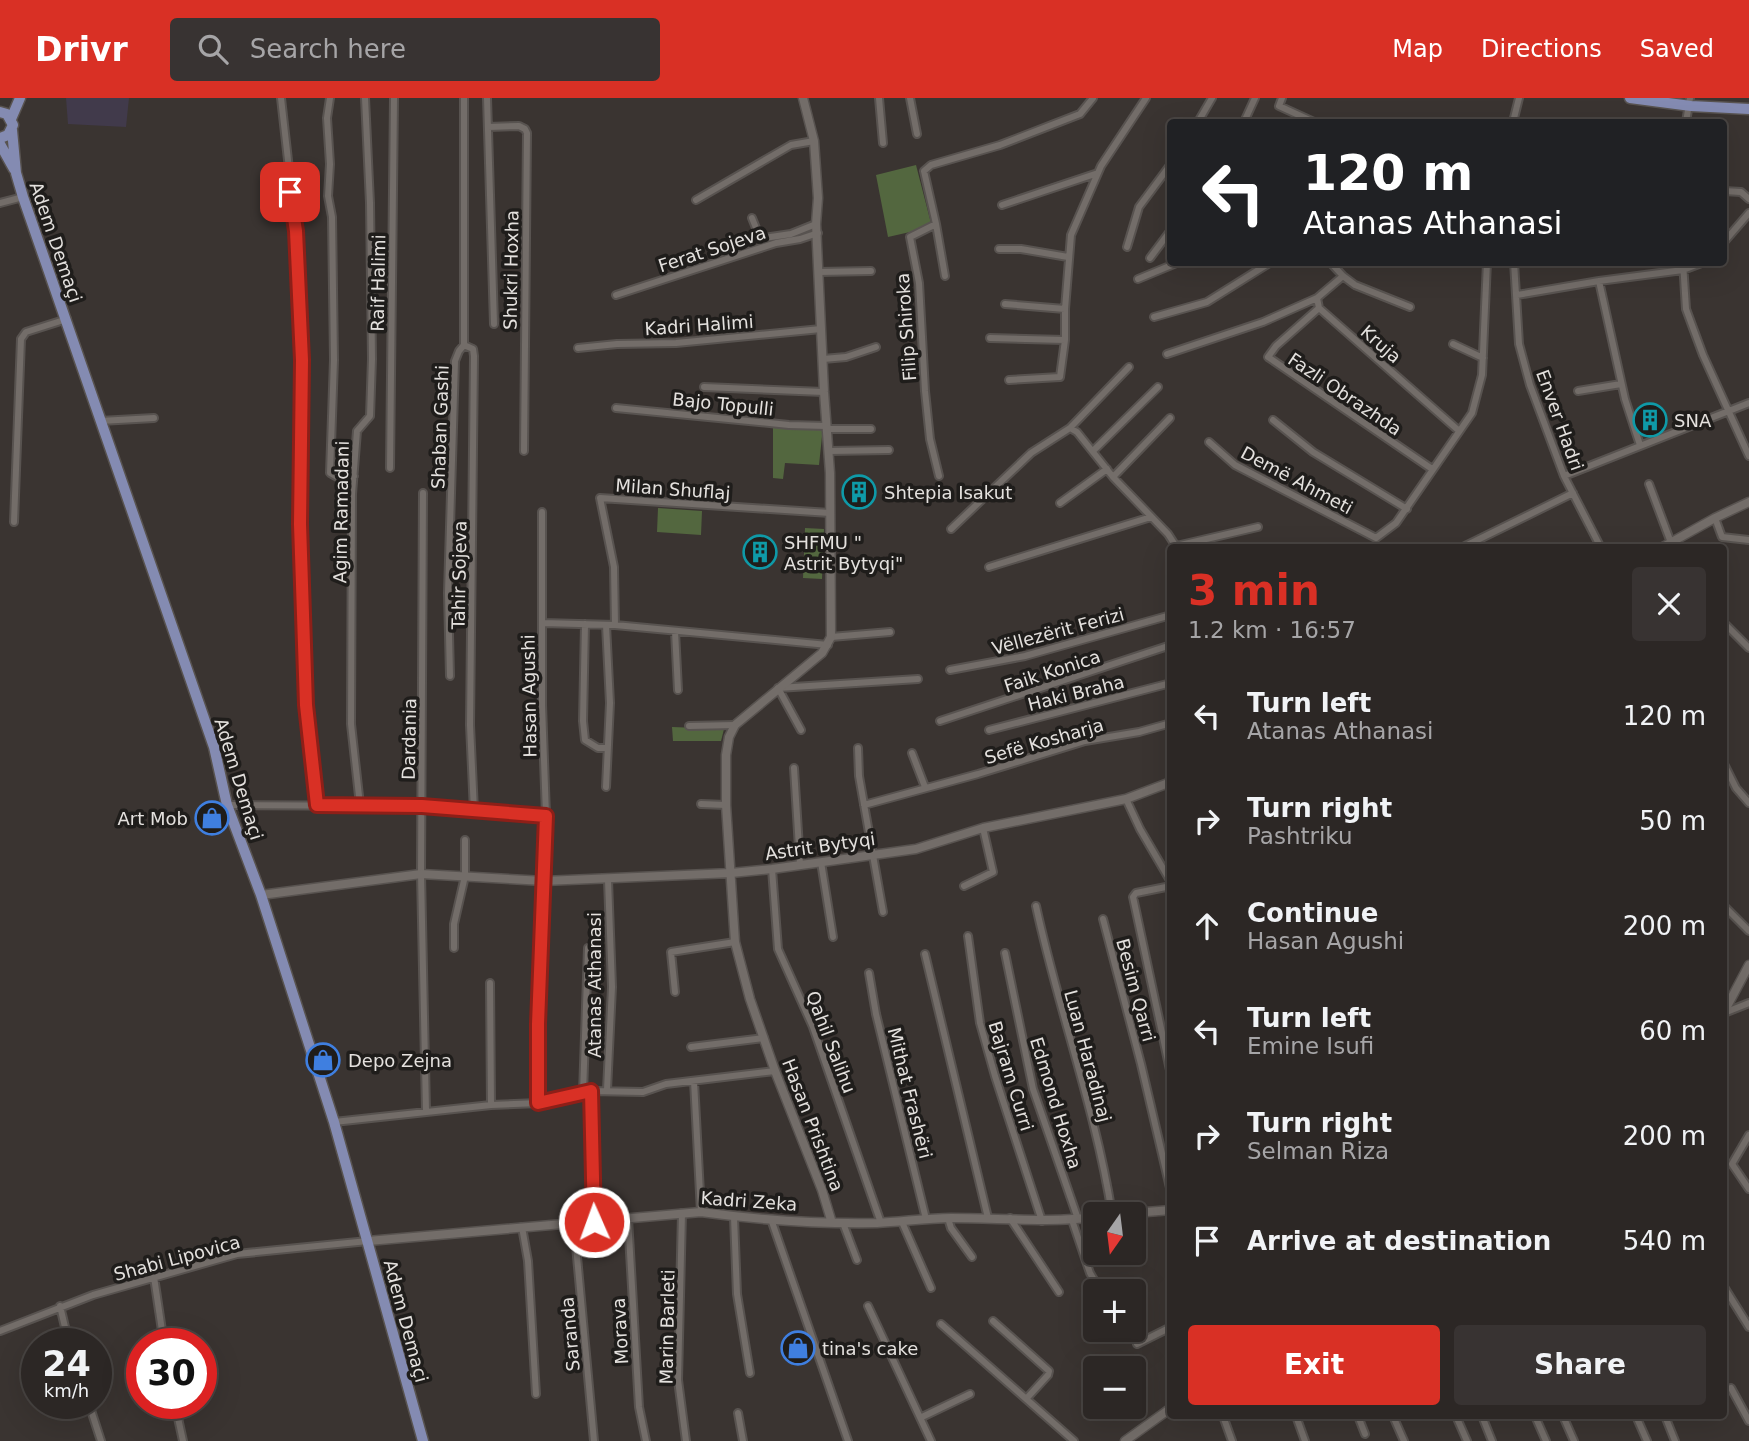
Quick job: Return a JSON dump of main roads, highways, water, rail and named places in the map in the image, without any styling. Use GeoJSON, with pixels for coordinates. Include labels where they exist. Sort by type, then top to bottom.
{"type":"FeatureCollection","features":[{"type":"Feature","properties":{"kind":"main road"},"geometry":{"type":"LineString","coordinates":[[0,138],[8,135],[20,98]]}},
{"type":"Feature","properties":{"kind":"main road"},"geometry":{"type":"LineString","coordinates":[[1630,98],[1749,109]]}},
{"type":"Feature","properties":{"kind":"main road"},"geometry":{"type":"LineString","coordinates":[[0,112],[7,114],[11,125]]}},
{"type":"Feature","properties":{"kind":"main road","name":"Adem Demaçi"},"geometry":{"type":"LineString","coordinates":[[11,125],[16,173],[23,197],[214,747],[226,805],[261,895],[334,1122],[423,1441]]}},
{"type":"Feature","properties":{"kind":"main road","name":"Adem Demaçi"},"geometry":{"type":"LineString","coordinates":[[0,144],[16,173]]}},
{"type":"Feature","properties":{"kind":"place","name":"SNA"},"geometry":{"type":"Point","coordinates":[1650,420]}},
{"type":"Feature","properties":{"kind":"place","name":"Shtepia Isakut"},"geometry":{"type":"Point","coordinates":[859,492]}},
{"type":"Feature","properties":{"kind":"place","name":"SHFMU \" Astrit Bytyqi\""},"geometry":{"type":"Point","coordinates":[760,552]}},
{"type":"Feature","properties":{"kind":"place","name":"Art Mob"},"geometry":{"type":"Point","coordinates":[212,818]}},
{"type":"Feature","properties":{"kind":"place","name":"Depo Zejna"},"geometry":{"type":"Point","coordinates":[323,1060]}},
{"type":"Feature","properties":{"kind":"place","name":"tina's cake"},"geometry":{"type":"Point","coordinates":[798,1348]}}]}
